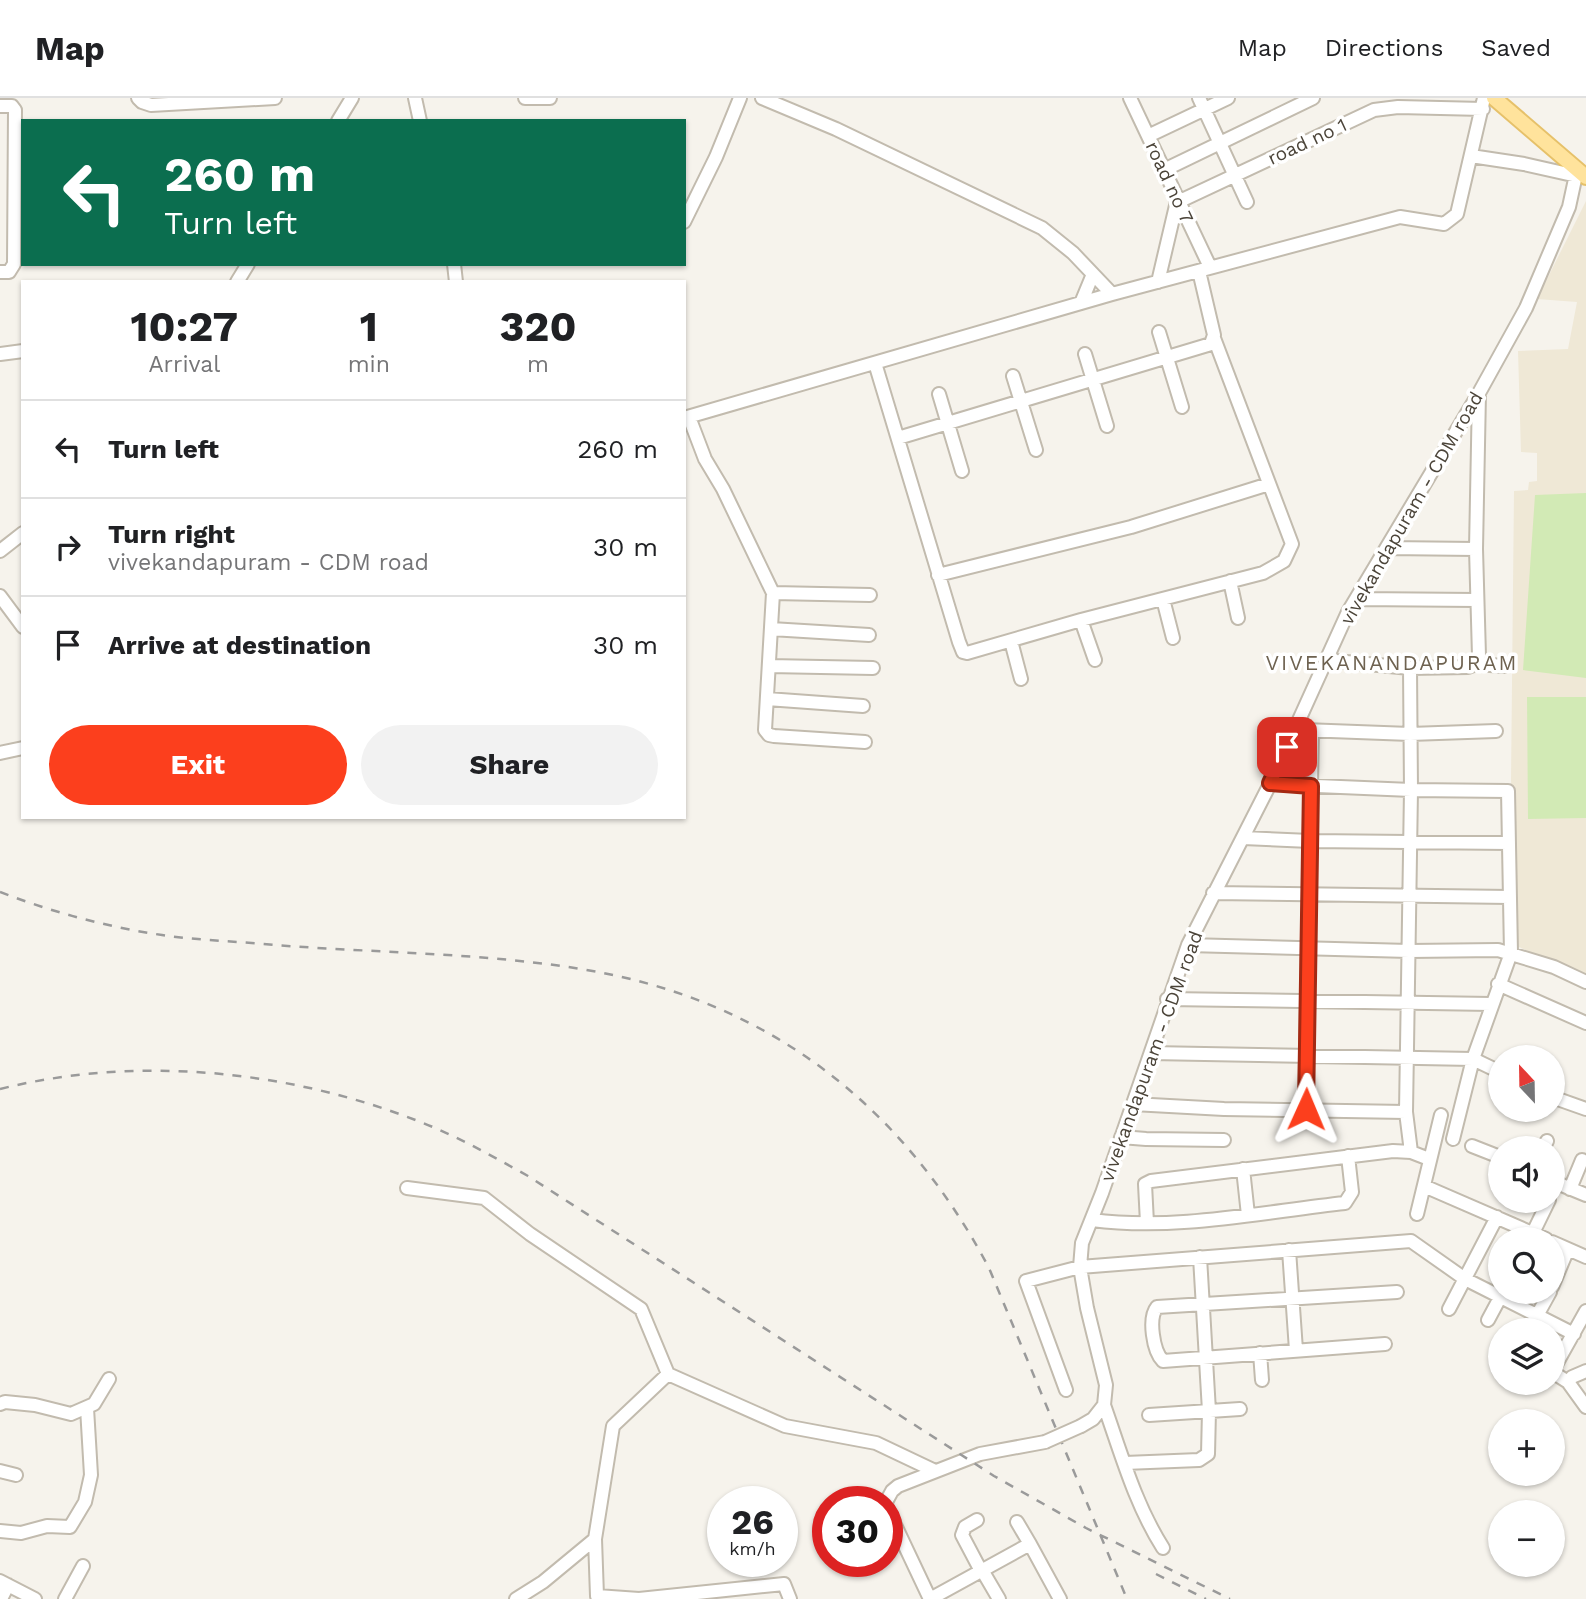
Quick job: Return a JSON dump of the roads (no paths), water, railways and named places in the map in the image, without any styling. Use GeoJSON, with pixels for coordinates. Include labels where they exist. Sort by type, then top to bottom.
{"type":"FeatureCollection","features":[{"type":"Feature","properties":{"kind":"main road"},"geometry":{"type":"LineString","coordinates":[[1494,98],[1580,174]]}},
{"type":"Feature","properties":{"kind":"street"},"geometry":{"type":"LineString","coordinates":[[138,98],[151,105],[275,98]]}},
{"type":"Feature","properties":{"kind":"street"},"geometry":{"type":"LineString","coordinates":[[339,119],[352,98]]}},
{"type":"Feature","properties":{"kind":"street"},"geometry":{"type":"LineString","coordinates":[[415,98],[420,119]]}},
{"type":"Feature","properties":{"kind":"street"},"geometry":{"type":"LineString","coordinates":[[525,98],[550,98]]}},
{"type":"Feature","properties":{"kind":"street"},"geometry":{"type":"LineString","coordinates":[[686,218],[712,167],[740,98]]}},
{"type":"Feature","properties":{"kind":"street"},"geometry":{"type":"LineString","coordinates":[[762,98],[836,129],[1042,228],[1068,248],[1112,294]]}},
{"type":"Feature","properties":{"kind":"street","name":"road no 7"},"geometry":{"type":"LineString","coordinates":[[938,575],[963,652],[967,653],[1081,620],[1263,573],[1284,561],[1292,544],[1214,338],[1204,269],[1179,199],[1130,98]]}},
{"type":"Feature","properties":{"kind":"street"},"geometry":{"type":"LineString","coordinates":[[1148,136],[1202,104],[1228,98]]}},
{"type":"Feature","properties":{"kind":"street"},"geometry":{"type":"LineString","coordinates":[[1164,170],[1313,98]]}},
{"type":"Feature","properties":{"kind":"street"},"geometry":{"type":"LineString","coordinates":[[1202,104],[1247,202]]}},
{"type":"Feature","properties":{"kind":"street"},"geometry":{"type":"LineString","coordinates":[[864,742],[769,735],[765,730],[773,593],[686,418],[1112,294],[1400,217],[1444,224],[1457,214],[1483,104]]}},
{"type":"Feature","properties":{"kind":"street","name":"road no 1"},"geometry":{"type":"LineString","coordinates":[[1179,199],[1374,110],[1483,104]]}},
{"type":"Feature","properties":{"kind":"street"},"geometry":{"type":"LineString","coordinates":[[0,106],[12,106],[15,110],[14,264],[9,272],[0,272]]}},
{"type":"Feature","properties":{"kind":"street"},"geometry":{"type":"LineString","coordinates":[[1471,156],[1580,174]]}},
{"type":"Feature","properties":{"kind":"street","name":"vivekandapuram - CDM road"},"geometry":{"type":"LineString","coordinates":[[1163,1548],[1152,1530],[1104,1405],[1106,1385],[1103,1365],[1087,1308],[1080,1267],[1082,1243],[1188,945],[1270,783],[1325,660],[1356,599],[1479,393],[1526,307],[1569,207],[1580,174]]}},
{"type":"Feature","properties":{"kind":"street"},"geometry":{"type":"LineString","coordinates":[[1158,282],[1179,199]]}},
{"type":"Feature","properties":{"kind":"street"},"geometry":{"type":"LineString","coordinates":[[1082,303],[1093,274]]}},
{"type":"Feature","properties":{"kind":"street"},"geometry":{"type":"LineString","coordinates":[[1159,332],[1182,407]]}},
{"type":"Feature","properties":{"kind":"street"},"geometry":{"type":"LineString","coordinates":[[898,438],[1211,344],[1214,338]]}},
{"type":"Feature","properties":{"kind":"street"},"geometry":{"type":"LineString","coordinates":[[0,354],[21,352]]}},
{"type":"Feature","properties":{"kind":"street"},"geometry":{"type":"LineString","coordinates":[[1084,354],[1107,426]]}},
{"type":"Feature","properties":{"kind":"street"},"geometry":{"type":"LineString","coordinates":[[0,360],[21,359]]}},
{"type":"Feature","properties":{"kind":"street"},"geometry":{"type":"LineString","coordinates":[[875,363],[938,575],[1131,527],[1269,484]]}},
{"type":"Feature","properties":{"kind":"street"},"geometry":{"type":"LineString","coordinates":[[1013,376],[1036,450]]}},
{"type":"Feature","properties":{"kind":"street"},"geometry":{"type":"LineString","coordinates":[[1476,664],[1479,656],[1476,549],[1479,393]]}},
{"type":"Feature","properties":{"kind":"street"},"geometry":{"type":"LineString","coordinates":[[939,394],[962,471]]}},
{"type":"Feature","properties":{"kind":"street"},"geometry":{"type":"LineString","coordinates":[[0,551],[21,535]]}},
{"type":"Feature","properties":{"kind":"street"},"geometry":{"type":"LineString","coordinates":[[1387,548],[1476,549]]}},
{"type":"Feature","properties":{"kind":"street"},"geometry":{"type":"LineString","coordinates":[[1230,582],[1238,618]]}},
{"type":"Feature","properties":{"kind":"street"},"geometry":{"type":"LineString","coordinates":[[773,593],[870,596]]}},
{"type":"Feature","properties":{"kind":"street"},"geometry":{"type":"LineString","coordinates":[[0,596],[21,624]]}},
{"type":"Feature","properties":{"kind":"street"},"geometry":{"type":"LineString","coordinates":[[1163,599],[1173,638]]}},
{"type":"Feature","properties":{"kind":"street"},"geometry":{"type":"LineString","coordinates":[[1356,599],[1477,600]]}},
{"type":"Feature","properties":{"kind":"street"},"geometry":{"type":"LineString","coordinates":[[1081,620],[1095,660]]}},
{"type":"Feature","properties":{"kind":"street"},"geometry":{"type":"LineString","coordinates":[[771,629],[869,635]]}},
{"type":"Feature","properties":{"kind":"street"},"geometry":{"type":"LineString","coordinates":[[1011,641],[1021,679]]}},
{"type":"Feature","properties":{"kind":"street"},"geometry":{"type":"LineString","coordinates":[[1325,660],[1410,668],[1468,667],[1476,664],[1504,666]]}},
{"type":"Feature","properties":{"kind":"street"},"geometry":{"type":"LineString","coordinates":[[769,666],[873,667]]}},
{"type":"Feature","properties":{"kind":"street"},"geometry":{"type":"LineString","coordinates":[[1410,668],[1406,1112],[1411,1152]]}},
{"type":"Feature","properties":{"kind":"street"},"geometry":{"type":"LineString","coordinates":[[767,699],[863,706]]}},
{"type":"Feature","properties":{"kind":"street"},"geometry":{"type":"LineString","coordinates":[[1295,729],[1410,734],[1496,731]]}},
{"type":"Feature","properties":{"kind":"street"},"geometry":{"type":"LineString","coordinates":[[1306,1109],[1312,731]]}},
{"type":"Feature","properties":{"kind":"street"},"geometry":{"type":"LineString","coordinates":[[0,753],[21,748]]}},
{"type":"Feature","properties":{"kind":"street"},"geometry":{"type":"LineString","coordinates":[[1270,783],[1411,790],[1507,791],[1511,953],[1473,1059],[1453,1139]]}},
{"type":"Feature","properties":{"kind":"street"},"geometry":{"type":"LineString","coordinates":[[1243,838],[1509,843]]}},
{"type":"Feature","properties":{"kind":"street"},"geometry":{"type":"LineString","coordinates":[[1213,893],[1510,897]]}},
{"type":"Feature","properties":{"kind":"street"},"geometry":{"type":"LineString","coordinates":[[1188,945],[1409,951],[1498,950],[1554,967],[1586,982]]}},
{"type":"Feature","properties":{"kind":"street"},"geometry":{"type":"LineString","coordinates":[[1498,984],[1586,1023]]}},
{"type":"Feature","properties":{"kind":"street"},"geometry":{"type":"LineString","coordinates":[[1167,999],[1491,1004]]}},
{"type":"Feature","properties":{"kind":"street"},"geometry":{"type":"LineString","coordinates":[[1151,1054],[1473,1059],[1488,1066]]}},
{"type":"Feature","properties":{"kind":"street"},"geometry":{"type":"LineString","coordinates":[[1565,1102],[1586,1109]]}},
{"type":"Feature","properties":{"kind":"street"},"geometry":{"type":"LineString","coordinates":[[1133,1104],[1224,1109],[1406,1112]]}},
{"type":"Feature","properties":{"kind":"street"},"geometry":{"type":"LineString","coordinates":[[1417,1214],[1441,1115]]}},
{"type":"Feature","properties":{"kind":"street"},"geometry":{"type":"LineString","coordinates":[[1121,1137],[1224,1140]]}},
{"type":"Feature","properties":{"kind":"street"},"geometry":{"type":"LineString","coordinates":[[1472,1146],[1488,1152]]}},
{"type":"Feature","properties":{"kind":"street"},"geometry":{"type":"LineString","coordinates":[[1147,1223],[1145,1184],[1151,1181],[1393,1151],[1411,1152],[1429,1159]]}},
{"type":"Feature","properties":{"kind":"street"},"geometry":{"type":"LineString","coordinates":[[1092,1220],[1147,1223],[1345,1203],[1349,1201],[1352,1192],[1348,1156]]}},
{"type":"Feature","properties":{"kind":"street"},"geometry":{"type":"LineString","coordinates":[[1570,1189],[1582,1160]]}},
{"type":"Feature","properties":{"kind":"street"},"geometry":{"type":"LineString","coordinates":[[1243,1169],[1248,1214]]}},
{"type":"Feature","properties":{"kind":"street"},"geometry":{"type":"LineString","coordinates":[[1424,1186],[1515,1227]]}},
{"type":"Feature","properties":{"kind":"street"},"geometry":{"type":"LineString","coordinates":[[407,1188],[484,1198],[530,1234],[641,1309],[668,1374],[785,1426],[876,1443],[935,1471]]}},
{"type":"Feature","properties":{"kind":"street"},"geometry":{"type":"LineString","coordinates":[[1565,1188],[1586,1195]]}},
{"type":"Feature","properties":{"kind":"street"},"geometry":{"type":"LineString","coordinates":[[1449,1309],[1497,1217]]}},
{"type":"Feature","properties":{"kind":"street"},"geometry":{"type":"LineString","coordinates":[[1066,1390],[1026,1281],[1080,1267],[1411,1241],[1465,1279],[1488,1288]]}},
{"type":"Feature","properties":{"kind":"street"},"geometry":{"type":"LineString","coordinates":[[1565,1248],[1586,1257]]}},
{"type":"Feature","properties":{"kind":"street"},"geometry":{"type":"LineString","coordinates":[[1565,1256],[1568,1249]]}},
{"type":"Feature","properties":{"kind":"street"},"geometry":{"type":"LineString","coordinates":[[1289,1250],[1296,1350]]}},
{"type":"Feature","properties":{"kind":"street"},"geometry":{"type":"LineString","coordinates":[[1125,1463],[1202,1459],[1208,1454],[1209,1411],[1200,1257]]}},
{"type":"Feature","properties":{"kind":"street"},"geometry":{"type":"LineString","coordinates":[[1385,1344],[1163,1361],[1157,1354],[1152,1315],[1157,1307],[1163,1305],[1203,1305],[1397,1292]]}},
{"type":"Feature","properties":{"kind":"street"},"geometry":{"type":"LineString","coordinates":[[1517,1304],[1537,1317],[1574,1334]]}},
{"type":"Feature","properties":{"kind":"street"},"geometry":{"type":"LineString","coordinates":[[1537,1317],[1544,1304]]}},
{"type":"Feature","properties":{"kind":"street"},"geometry":{"type":"LineString","coordinates":[[1565,1349],[1586,1311]]}},
{"type":"Feature","properties":{"kind":"street"},"geometry":{"type":"LineString","coordinates":[[1260,1353],[1262,1380]]}},
{"type":"Feature","properties":{"kind":"street"},"geometry":{"type":"LineString","coordinates":[[1565,1376],[1572,1377],[1586,1371]]}},
{"type":"Feature","properties":{"kind":"street"},"geometry":{"type":"LineString","coordinates":[[668,1374],[613,1426],[594,1539],[597,1596],[639,1599],[784,1584],[790,1599]]}},
{"type":"Feature","properties":{"kind":"street"},"geometry":{"type":"LineString","coordinates":[[0,1404],[5,1402],[35,1405],[66,1414],[87,1409],[97,1400],[109,1379]]}},
{"type":"Feature","properties":{"kind":"street"},"geometry":{"type":"LineString","coordinates":[[1565,1383],[1586,1406]]}},
{"type":"Feature","properties":{"kind":"street"},"geometry":{"type":"LineString","coordinates":[[898,1486],[992,1450],[1045,1441],[1093,1419],[1104,1405]]}},
{"type":"Feature","properties":{"kind":"street"},"geometry":{"type":"LineString","coordinates":[[0,1531],[21,1533],[47,1526],[70,1527],[85,1502],[91,1475],[87,1409]]}},
{"type":"Feature","properties":{"kind":"street"},"geometry":{"type":"LineString","coordinates":[[1149,1415],[1240,1409]]}},
{"type":"Feature","properties":{"kind":"street"},"geometry":{"type":"LineString","coordinates":[[0,1471],[16,1475]]}},
{"type":"Feature","properties":{"kind":"street"},"geometry":{"type":"LineString","coordinates":[[977,1520],[965,1527],[962,1535],[999,1599]]}},
{"type":"Feature","properties":{"kind":"street"},"geometry":{"type":"LineString","coordinates":[[1017,1522],[1060,1599]]}},
{"type":"Feature","properties":{"kind":"street"},"geometry":{"type":"LineString","coordinates":[[516,1599],[543,1582],[594,1539]]}},
{"type":"Feature","properties":{"kind":"street"},"geometry":{"type":"LineString","coordinates":[[903,1542],[930,1599],[950,1594],[981,1571],[1030,1544]]}},
{"type":"Feature","properties":{"kind":"street"},"geometry":{"type":"LineString","coordinates":[[65,1599],[83,1566]]}},
{"type":"Feature","properties":{"kind":"street"},"geometry":{"type":"LineString","coordinates":[[1,1599],[4,1583],[35,1599]]}},
{"type":"Feature","properties":{"kind":"railway"},"geometry":{"type":"LineString","coordinates":[[0,892],[80,918],[174,937],[462,956],[581,969],[648,984],[711,1005],[769,1034],[822,1068],[871,1109],[915,1156],[954,1209],[989,1268],[1127,1599]]}},
{"type":"Feature","properties":{"kind":"railway"},"geometry":{"type":"LineString","coordinates":[[0,1089],[105,1072],[212,1073],[265,1079],[317,1090],[418,1121],[528,1176],[994,1476],[1086,1528],[1230,1599]]}},
{"type":"Feature","properties":{"kind":"railway"},"geometry":{"type":"LineString","coordinates":[[1156,1574],[1206,1599]]}},
{"type":"Feature","properties":{"kind":"district","name":"VIVEKANANDAPURAM"},"geometry":{"type":"Point","coordinates":[1392,663]}}]}
